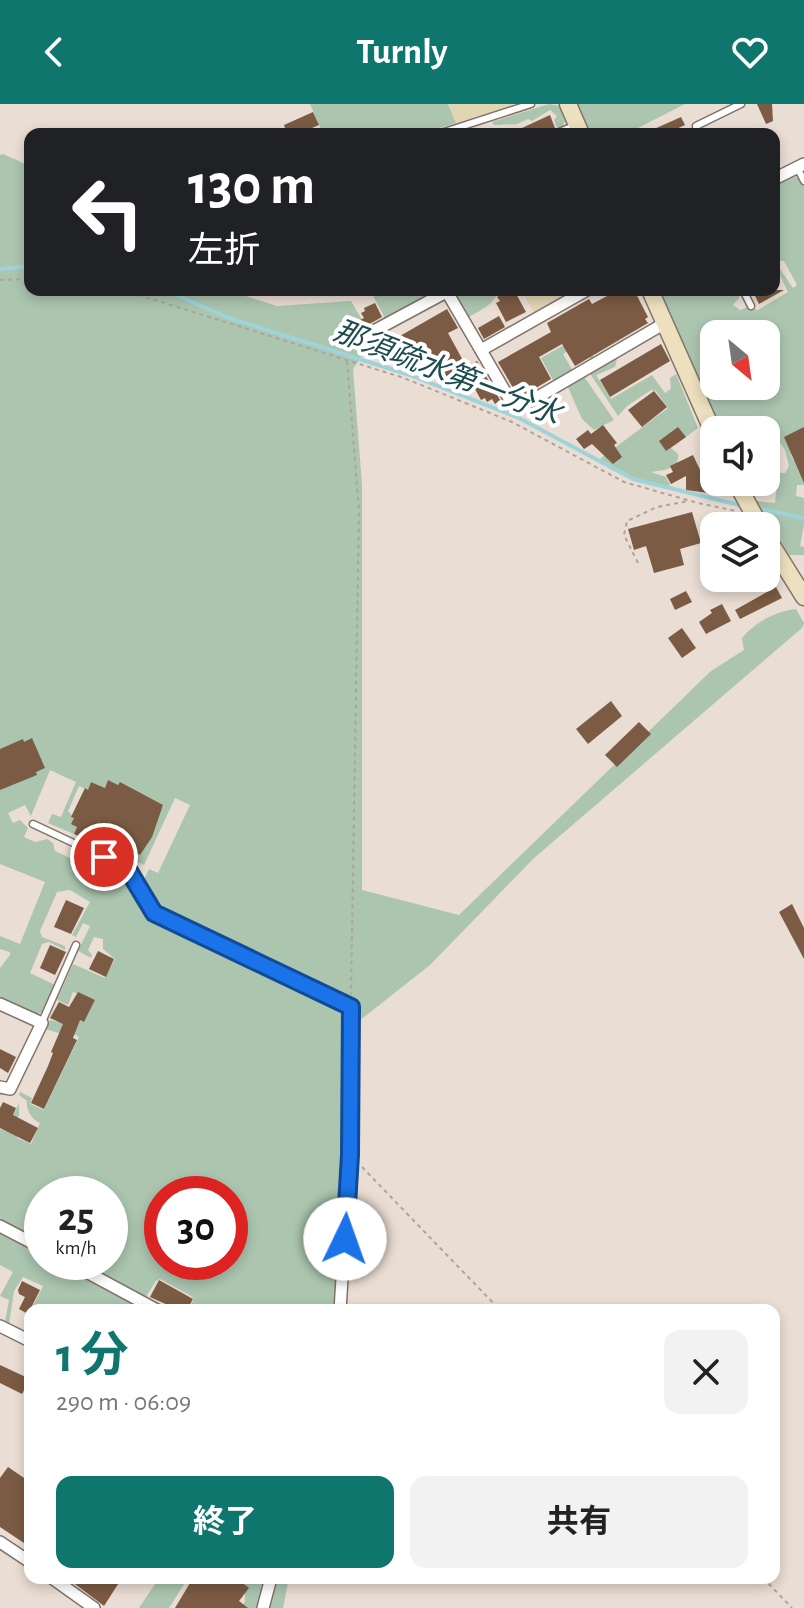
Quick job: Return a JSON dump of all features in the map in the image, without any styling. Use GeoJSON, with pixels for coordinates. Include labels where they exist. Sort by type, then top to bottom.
{"type":"FeatureCollection","features":[{"type":"Feature","properties":{"kind":"street"},"geometry":{"type":"LineString","coordinates":[[568,104],[579,128]]}},
{"type":"Feature","properties":{"kind":"street"},"geometry":{"type":"LineString","coordinates":[[780,176],[800,166]]}},
{"type":"Feature","properties":{"kind":"street"},"geometry":{"type":"LineString","coordinates":[[370,333],[440,296]]}},
{"type":"Feature","properties":{"kind":"street"},"geometry":{"type":"LineString","coordinates":[[452,296],[514,407],[519,408],[665,323]]}},
{"type":"Feature","properties":{"kind":"street"},"geometry":{"type":"LineString","coordinates":[[481,350],[576,296]]}},
{"type":"Feature","properties":{"kind":"street"},"geometry":{"type":"LineString","coordinates":[[653,296],[706,416]]}},
{"type":"Feature","properties":{"kind":"street"},"geometry":{"type":"LineString","coordinates":[[780,558],[804,597]]}},
{"type":"Feature","properties":{"kind":"street"},"geometry":{"type":"LineString","coordinates":[[154,913],[351,1007],[350,1155],[340,1304]]}},
{"type":"Feature","properties":{"kind":"street"},"geometry":{"type":"LineString","coordinates":[[0,1004],[42,1023],[10,1089],[0,1087]]}},
{"type":"Feature","properties":{"kind":"street"},"geometry":{"type":"LineString","coordinates":[[0,1226],[24,1239]]}},
{"type":"Feature","properties":{"kind":"street"},"geometry":{"type":"LineString","coordinates":[[101,1280],[146,1304]]}},
{"type":"Feature","properties":{"kind":"street"},"geometry":{"type":"LineString","coordinates":[[0,1326],[24,1338]]}},
{"type":"Feature","properties":{"kind":"street"},"geometry":{"type":"LineString","coordinates":[[0,1542],[24,1558]]}},
{"type":"Feature","properties":{"kind":"street"},"geometry":{"type":"LineString","coordinates":[[60,1584],[94,1608]]}},
{"type":"Feature","properties":{"kind":"street"},"geometry":{"type":"LineString","coordinates":[[263,1608],[269,1584]]}},
{"type":"Feature","properties":{"kind":"lane"},"geometry":{"type":"LineString","coordinates":[[457,128],[531,104]]}},
{"type":"Feature","properties":{"kind":"lane"},"geometry":{"type":"LineString","coordinates":[[696,128],[741,104]]}},
{"type":"Feature","properties":{"kind":"lane"},"geometry":{"type":"LineString","coordinates":[[800,166],[804,181]]}},
{"type":"Feature","properties":{"kind":"lane"},"geometry":{"type":"LineString","coordinates":[[746,296],[751,306]]}},
{"type":"Feature","properties":{"kind":"lane"},"geometry":{"type":"LineString","coordinates":[[33,824],[127,868],[154,913]]}},
{"type":"Feature","properties":{"kind":"lane"},"geometry":{"type":"LineString","coordinates":[[42,1023],[76,945]]}},
{"type":"Feature","properties":{"kind":"path"},"geometry":{"type":"LineString","coordinates":[[0,280],[24,279]]}},
{"type":"Feature","properties":{"kind":"path"},"geometry":{"type":"LineString","coordinates":[[142,296],[448,394],[512,422],[624,482],[729,512]]}},
{"type":"Feature","properties":{"kind":"path"},"geometry":{"type":"LineString","coordinates":[[347,361],[359,511],[351,1007]]}},
{"type":"Feature","properties":{"kind":"path"},"geometry":{"type":"LineString","coordinates":[[638,563],[624,535],[627,521],[657,507],[690,501]]}},
{"type":"Feature","properties":{"kind":"path"},"geometry":{"type":"LineString","coordinates":[[350,1155],[494,1304]]}},
{"type":"Feature","properties":{"kind":"path"},"geometry":{"type":"LineString","coordinates":[[769,1584],[792,1608]]}},
{"type":"Feature","properties":{"kind":"green space"},"geometry":{"type":"Polygon","coordinates":[[[310,104],[448,104],[456,123],[439,128],[320,128],[310,104]]]}},
{"type":"Feature","properties":{"kind":"green space"},"geometry":{"type":"Polygon","coordinates":[[[549,104],[560,106],[565,121],[563,126],[557,128],[554,120],[557,116],[550,110],[532,121],[528,119],[517,124],[494,125],[492,122],[549,104]]]}},
{"type":"Feature","properties":{"kind":"green space"},"geometry":{"type":"Polygon","coordinates":[[[577,104],[685,104],[638,128],[587,128],[577,104]]]}},
{"type":"Feature","properties":{"kind":"green space"},"geometry":{"type":"Polygon","coordinates":[[[0,155],[24,163],[24,296],[246,296],[277,306],[351,301],[368,330],[386,328],[387,331],[376,341],[384,361],[363,355],[353,369],[362,485],[362,890],[459,915],[711,671],[744,650],[742,638],[753,627],[773,615],[796,609],[804,623],[802,628],[534,858],[430,965],[359,1021],[345,1304],[191,1304],[194,1299],[191,1296],[162,1280],[248,1280],[248,1176],[144,1176],[144,1280],[158,1280],[143,1304],[34,1304],[43,1286],[30,1280],[128,1280],[128,1176],[24,1176],[24,1238],[0,1224],[0,1129],[6,1131],[19,1103],[15,1125],[25,1122],[17,1138],[31,1144],[40,1123],[30,1114],[27,1101],[19,1095],[20,1092],[32,1098],[30,1104],[44,1110],[79,1037],[65,1029],[59,1033],[45,1029],[50,1020],[58,1022],[66,1008],[73,1017],[84,1022],[95,1000],[73,992],[68,1005],[57,1000],[73,964],[105,978],[115,959],[103,949],[103,939],[94,937],[88,950],[91,958],[78,951],[90,926],[83,923],[76,937],[72,935],[90,902],[70,890],[57,892],[40,931],[42,937],[65,946],[65,950],[49,942],[42,944],[30,973],[55,985],[43,1012],[32,1015],[0,1000],[0,968],[10,952],[0,949],[0,936],[20,944],[45,882],[0,864],[0,155]],[[50,770],[31,816],[25,805],[8,813],[13,823],[20,820],[28,828],[24,837],[35,842],[47,839],[53,843],[55,851],[98,871],[103,864],[121,873],[147,915],[331,1003],[336,994],[158,909],[143,882],[149,869],[158,873],[190,805],[175,798],[144,865],[128,858],[131,851],[140,855],[163,806],[120,782],[118,785],[108,781],[105,788],[91,782],[88,790],[79,786],[68,811],[74,818],[72,824],[77,827],[74,834],[48,823],[52,814],[61,817],[76,782],[50,770]]]}},
{"type":"Feature","properties":{"kind":"green space"},"geometry":{"type":"Polygon","coordinates":[[[794,174],[804,186],[804,427],[791,456],[804,477],[804,485],[797,485],[796,496],[804,498],[800,546],[804,547],[804,555],[789,555],[780,540],[780,512],[763,512],[756,501],[775,503],[776,496],[780,496],[780,473],[785,473],[789,466],[780,442],[780,416],[715,416],[708,400],[780,400],[780,320],[700,320],[700,383],[661,296],[739,296],[733,305],[740,310],[748,307],[758,310],[788,292],[780,269],[793,288],[797,285],[784,261],[780,261],[780,180],[794,174]]]}},
{"type":"Feature","properties":{"kind":"green space"},"geometry":{"type":"Polygon","coordinates":[[[373,296],[432,296],[386,320],[373,296]]]}},
{"type":"Feature","properties":{"kind":"green space"},"geometry":{"type":"Polygon","coordinates":[[[496,296],[482,310],[467,318],[456,298],[496,296]]]}},
{"type":"Feature","properties":{"kind":"green space"},"geometry":{"type":"Polygon","coordinates":[[[580,336],[594,358],[591,360],[583,345],[579,344],[563,354],[573,371],[554,382],[541,358],[580,336]]]}},
{"type":"Feature","properties":{"kind":"green space"},"geometry":{"type":"Polygon","coordinates":[[[615,356],[615,367],[596,375],[611,399],[652,375],[665,393],[671,389],[670,378],[676,374],[698,428],[671,448],[678,454],[674,466],[651,472],[666,477],[670,485],[667,487],[633,477],[600,459],[668,408],[656,391],[651,390],[618,416],[589,372],[615,356]]]}},
{"type":"Feature","properties":{"kind":"green space"},"geometry":{"type":"Polygon","coordinates":[[[583,375],[614,420],[594,430],[582,419],[567,385],[583,375]]]}},
{"type":"Feature","properties":{"kind":"green space"},"geometry":{"type":"Polygon","coordinates":[[[0,1230],[24,1243],[24,1277],[14,1291],[9,1324],[5,1322],[9,1300],[0,1296],[13,1272],[0,1265],[0,1230]]]}},
{"type":"Feature","properties":{"kind":"green space"},"geometry":{"type":"Polygon","coordinates":[[[155,1584],[184,1584],[169,1608],[139,1608],[155,1584]]]}},
{"type":"Feature","properties":{"kind":"green space"},"geometry":{"type":"Polygon","coordinates":[[[245,1584],[288,1584],[283,1608],[240,1608],[245,1602],[245,1584]]]}},
{"type":"Feature","properties":{"kind":"sand"},"geometry":{"type":"Polygon","coordinates":[[[448,104],[513,104],[513,105],[456,123],[448,104]]]}},
{"type":"Feature","properties":{"kind":"sand"},"geometry":{"type":"Polygon","coordinates":[[[524,296],[566,296],[535,314],[524,296]]]}},
{"type":"Feature","properties":{"kind":"building"},"geometry":{"type":"Polygon","coordinates":[[[757,104],[772,104],[773,121],[766,124],[757,104]]]}},
{"type":"Feature","properties":{"kind":"building"},"geometry":{"type":"Polygon","coordinates":[[[313,112],[319,125],[285,128],[284,125],[313,112]]]}},
{"type":"Feature","properties":{"kind":"building"},"geometry":{"type":"Polygon","coordinates":[[[550,115],[555,128],[522,128],[550,115]]]}},
{"type":"Feature","properties":{"kind":"building"},"geometry":{"type":"Polygon","coordinates":[[[681,117],[685,125],[679,128],[656,128],[681,117]]]}},
{"type":"Feature","properties":{"kind":"building"},"geometry":{"type":"Polygon","coordinates":[[[517,296],[526,312],[506,322],[496,303],[500,301],[497,297],[517,296]]]}},
{"type":"Feature","properties":{"kind":"building"},"geometry":{"type":"Polygon","coordinates":[[[607,296],[637,296],[648,323],[575,366],[562,344],[539,357],[551,379],[519,398],[498,362],[551,332],[547,323],[589,299],[592,304],[607,296]]]}},
{"type":"Feature","properties":{"kind":"building"},"geometry":{"type":"Polygon","coordinates":[[[755,296],[773,296],[759,304],[755,296]]]}},
{"type":"Feature","properties":{"kind":"building"},"geometry":{"type":"Polygon","coordinates":[[[375,303],[382,317],[364,327],[360,320],[364,318],[361,313],[375,303]]]}},
{"type":"Feature","properties":{"kind":"building"},"geometry":{"type":"Polygon","coordinates":[[[447,309],[458,328],[448,333],[466,366],[477,361],[500,400],[495,404],[492,399],[487,402],[485,398],[481,400],[474,387],[468,390],[461,388],[457,381],[450,385],[426,345],[395,361],[393,357],[387,360],[376,341],[371,341],[389,332],[393,340],[447,309]]]}},
{"type":"Feature","properties":{"kind":"building"},"geometry":{"type":"Polygon","coordinates":[[[499,316],[505,327],[484,339],[478,328],[499,316]]]}},
{"type":"Feature","properties":{"kind":"building"},"geometry":{"type":"Polygon","coordinates":[[[661,344],[670,361],[610,397],[600,380],[661,344]]]}},
{"type":"Feature","properties":{"kind":"building"},"geometry":{"type":"Polygon","coordinates":[[[654,391],[667,407],[642,427],[628,410],[654,391]]]}},
{"type":"Feature","properties":{"kind":"building"},"geometry":{"type":"Polygon","coordinates":[[[603,425],[617,443],[614,445],[622,457],[613,464],[592,444],[584,449],[576,439],[588,430],[591,434],[603,425]]]}},
{"type":"Feature","properties":{"kind":"building"},"geometry":{"type":"Polygon","coordinates":[[[678,427],[686,437],[666,451],[659,441],[678,427]]]}},
{"type":"Feature","properties":{"kind":"building"},"geometry":{"type":"Polygon","coordinates":[[[804,427],[804,483],[784,437],[804,427]]]}},
{"type":"Feature","properties":{"kind":"building"},"geometry":{"type":"Polygon","coordinates":[[[693,455],[700,470],[700,492],[686,490],[686,476],[671,484],[666,475],[673,472],[670,466],[693,455]]]}},
{"type":"Feature","properties":{"kind":"building"},"geometry":{"type":"Polygon","coordinates":[[[692,512],[700,543],[680,549],[684,565],[654,573],[646,546],[634,550],[628,529],[692,512]]]}},
{"type":"Feature","properties":{"kind":"building"},"geometry":{"type":"Polygon","coordinates":[[[686,591],[692,602],[675,610],[670,599],[686,591]]]}},
{"type":"Feature","properties":{"kind":"building"},"geometry":{"type":"Polygon","coordinates":[[[767,592],[779,592],[782,598],[740,619],[735,610],[767,592]]]}},
{"type":"Feature","properties":{"kind":"building"},"geometry":{"type":"Polygon","coordinates":[[[722,604],[731,621],[706,634],[699,622],[712,613],[710,610],[722,604]]]}},
{"type":"Feature","properties":{"kind":"building"},"geometry":{"type":"Polygon","coordinates":[[[682,628],[696,648],[682,658],[668,638],[682,628]]]}},
{"type":"Feature","properties":{"kind":"building"},"geometry":{"type":"Polygon","coordinates":[[[611,701],[622,716],[588,744],[576,729],[611,701]]]}},
{"type":"Feature","properties":{"kind":"building"},"geometry":{"type":"Polygon","coordinates":[[[639,722],[651,734],[617,767],[605,755],[639,722]]]}},
{"type":"Feature","properties":{"kind":"building"},"geometry":{"type":"Polygon","coordinates":[[[32,738],[45,768],[36,772],[37,775],[0,790],[0,749],[32,738]]]}},
{"type":"Feature","properties":{"kind":"building"},"geometry":{"type":"Polygon","coordinates":[[[108,780],[118,785],[120,782],[163,805],[152,837],[140,855],[132,851],[128,858],[113,851],[116,845],[95,835],[92,842],[74,834],[77,827],[71,824],[74,818],[71,817],[85,788],[88,790],[91,782],[105,788],[108,780]]]}},
{"type":"Feature","properties":{"kind":"building"},"geometry":{"type":"Polygon","coordinates":[[[66,900],[84,908],[71,934],[54,927],[66,900]]]}},
{"type":"Feature","properties":{"kind":"building"},"geometry":{"type":"Polygon","coordinates":[[[792,904],[804,928],[804,959],[779,912],[792,904]]]}},
{"type":"Feature","properties":{"kind":"building"},"geometry":{"type":"Polygon","coordinates":[[[50,945],[66,952],[55,975],[40,968],[50,945]]]}},
{"type":"Feature","properties":{"kind":"building"},"geometry":{"type":"Polygon","coordinates":[[[98,951],[114,959],[106,977],[89,969],[98,951]]]}},
{"type":"Feature","properties":{"kind":"building"},"geometry":{"type":"Polygon","coordinates":[[[78,992],[95,1000],[84,1022],[80,1020],[73,1038],[77,1040],[44,1109],[31,1103],[63,1024],[50,1018],[59,1002],[69,1007],[78,992]]]}},
{"type":"Feature","properties":{"kind":"building"},"geometry":{"type":"Polygon","coordinates":[[[0,1049],[16,1057],[8,1073],[0,1068],[0,1049]]]}},
{"type":"Feature","properties":{"kind":"building"},"geometry":{"type":"Polygon","coordinates":[[[3,1102],[16,1108],[13,1115],[38,1128],[30,1143],[0,1128],[3,1102]]]}},
{"type":"Feature","properties":{"kind":"building"},"geometry":{"type":"Polygon","coordinates":[[[159,1280],[193,1299],[190,1304],[166,1304],[150,1297],[159,1280]]]}},
{"type":"Feature","properties":{"kind":"building"},"geometry":{"type":"Polygon","coordinates":[[[22,1281],[40,1290],[33,1304],[24,1304],[24,1312],[19,1309],[25,1297],[18,1290],[22,1281]]]}},
{"type":"Feature","properties":{"kind":"building"},"geometry":{"type":"Polygon","coordinates":[[[0,1365],[24,1376],[24,1390],[22,1394],[0,1383],[0,1365]]]}},
{"type":"Feature","properties":{"kind":"building"},"geometry":{"type":"Polygon","coordinates":[[[8,1467],[24,1478],[24,1543],[0,1527],[0,1478],[8,1467]]]}},
{"type":"Feature","properties":{"kind":"building"},"geometry":{"type":"Polygon","coordinates":[[[75,1584],[118,1584],[104,1606],[75,1584]]]}},
{"type":"Feature","properties":{"kind":"building"},"geometry":{"type":"Polygon","coordinates":[[[189,1584],[244,1584],[249,1588],[239,1601],[248,1608],[175,1608],[189,1584]]]}},
{"type":"Feature","properties":{"kind":"waterway","name":"那須疏水第一分水"},"geometry":{"type":"LineString","coordinates":[[0,269],[24,267]]}},
{"type":"Feature","properties":{"kind":"waterway","name":"那須疏水第一分水"},"geometry":{"type":"LineString","coordinates":[[179,296],[226,317],[410,375],[519,418],[633,479],[743,506]]}},
{"type":"Feature","properties":{"kind":"waterway","name":"那須疏水第一分水"},"geometry":{"type":"LineString","coordinates":[[755,508],[804,518]]}},
{"type":"Feature","properties":{"kind":"route"},"geometry":{"type":"LineString","coordinates":[[104,857],[127,868],[154,913],[351,1007],[350,1155],[345,1239]]}}]}
